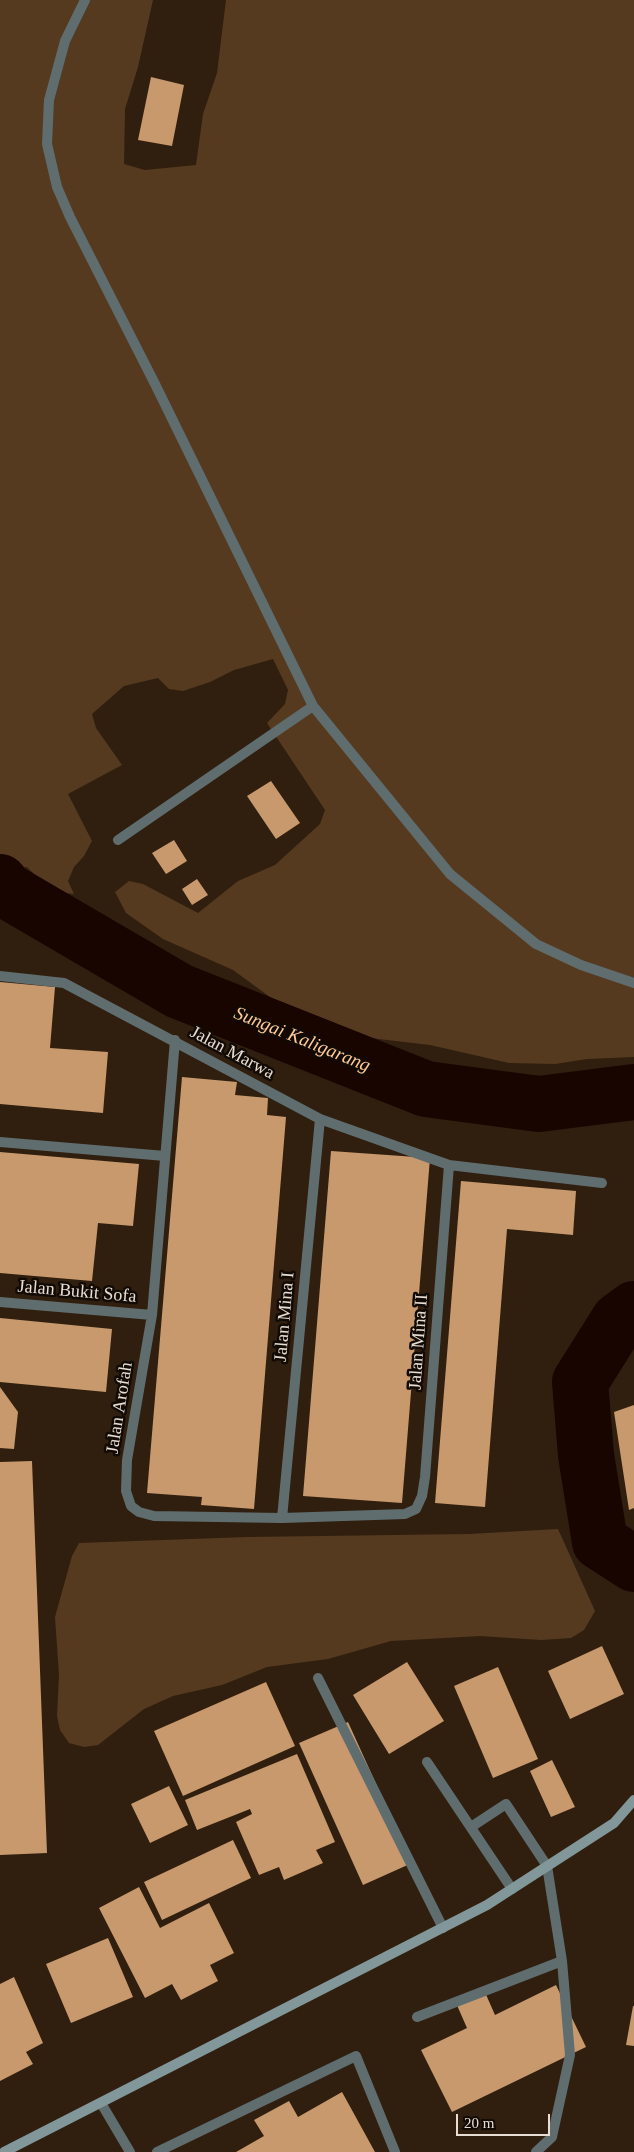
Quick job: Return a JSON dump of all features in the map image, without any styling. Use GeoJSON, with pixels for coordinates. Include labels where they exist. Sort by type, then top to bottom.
{"type":"FeatureCollection","features":[{"type":"Feature","properties":{"kind":"main road"},"geometry":{"type":"LineString","coordinates":[[4,2152],[487,1906],[614,1823],[634,1800]]}},
{"type":"Feature","properties":{"kind":"street"},"geometry":{"type":"LineString","coordinates":[[85,0],[66,41],[49,100],[47,144],[57,187],[70,217],[156,384],[313,706],[450,874],[536,944],[581,965],[634,983]]}},
{"type":"Feature","properties":{"kind":"street"},"geometry":{"type":"LineString","coordinates":[[118,840],[313,706]]}},
{"type":"Feature","properties":{"kind":"street","name":"Jalan Marwa"},"geometry":{"type":"LineString","coordinates":[[0,976],[64,983],[175,1040],[320,1119],[449,1165],[602,1183]]}},
{"type":"Feature","properties":{"kind":"street","name":"Jalan Arofah"},"geometry":{"type":"LineString","coordinates":[[175,1040],[152,1316],[127,1460],[126,1491],[131,1506],[139,1512],[154,1516],[282,1518],[405,1514]]}},
{"type":"Feature","properties":{"kind":"street","name":"Jalan Mina I"},"geometry":{"type":"LineString","coordinates":[[282,1518],[320,1119]]}},
{"type":"Feature","properties":{"kind":"street"},"geometry":{"type":"LineString","coordinates":[[0,1142],[165,1156]]}},
{"type":"Feature","properties":{"kind":"street","name":"Jalan Mina II"},"geometry":{"type":"LineString","coordinates":[[405,1514],[416,1509],[422,1496],[425,1476],[449,1165]]}},
{"type":"Feature","properties":{"kind":"street","name":"Jalan Bukit Sofa"},"geometry":{"type":"LineString","coordinates":[[0,1302],[152,1316]]}},
{"type":"Feature","properties":{"kind":"street"},"geometry":{"type":"LineString","coordinates":[[318,1678],[443,1928]]}},
{"type":"Feature","properties":{"kind":"street"},"geometry":{"type":"LineString","coordinates":[[427,1762],[512,1889]]}},
{"type":"Feature","properties":{"kind":"street"},"geometry":{"type":"LineString","coordinates":[[471,1827],[506,1804],[547,1866],[562,1961],[570,2055],[552,2137],[536,2152]]}},
{"type":"Feature","properties":{"kind":"street"},"geometry":{"type":"LineString","coordinates":[[417,2017],[562,1961]]}},
{"type":"Feature","properties":{"kind":"street"},"geometry":{"type":"LineString","coordinates":[[157,2152],[356,2056],[395,2152]]}},
{"type":"Feature","properties":{"kind":"street"},"geometry":{"type":"LineString","coordinates":[[101,2103],[130,2152]]}},
{"type":"Feature","properties":{"kind":"shaded area"},"geometry":{"type":"Polygon","coordinates":[[[0,0],[153,0],[138,67],[125,109],[124,164],[145,170],[196,165],[203,114],[217,73],[226,0],[634,0],[634,1057],[587,1059],[555,1064],[509,1063],[430,1045],[336,1034],[281,1005],[233,970],[163,939],[126,913],[115,892],[129,881],[143,884],[198,913],[238,881],[275,865],[320,824],[325,810],[267,723],[285,704],[288,690],[273,659],[234,670],[210,682],[183,691],[169,689],[158,678],[124,686],[92,714],[96,728],[122,765],[68,794],[92,841],[84,856],[74,867],[68,881],[74,894],[51,891],[27,867],[13,868],[0,859],[0,0]]]}},
{"type":"Feature","properties":{"kind":"shaded area"},"geometry":{"type":"Polygon","coordinates":[[[558,1529],[595,1611],[584,1630],[571,1638],[541,1640],[480,1636],[391,1641],[328,1659],[267,1667],[222,1685],[173,1696],[144,1709],[98,1745],[84,1747],[69,1743],[60,1730],[57,1716],[59,1675],[55,1617],[72,1556],[79,1543],[247,1537],[469,1534],[558,1529]]]}},
{"type":"Feature","properties":{"kind":"building"},"geometry":{"type":"Polygon","coordinates":[[[151,77],[184,85],[172,146],[138,140],[151,77]]]}},
{"type":"Feature","properties":{"kind":"building"},"geometry":{"type":"Polygon","coordinates":[[[271,781],[300,823],[276,839],[247,796],[271,781]]]}},
{"type":"Feature","properties":{"kind":"building"},"geometry":{"type":"Polygon","coordinates":[[[174,840],[187,861],[166,874],[152,853],[174,840]]]}},
{"type":"Feature","properties":{"kind":"building"},"geometry":{"type":"Polygon","coordinates":[[[197,879],[208,895],[192,905],[182,889],[197,879]]]}},
{"type":"Feature","properties":{"kind":"building"},"geometry":{"type":"Polygon","coordinates":[[[0,982],[55,987],[50,1048],[108,1052],[103,1113],[0,1104],[0,982]]]}},
{"type":"Feature","properties":{"kind":"building"},"geometry":{"type":"Polygon","coordinates":[[[182,1077],[237,1082],[235,1095],[268,1098],[267,1115],[286,1117],[254,1509],[201,1505],[202,1497],[147,1493],[182,1077]]]}},
{"type":"Feature","properties":{"kind":"building"},"geometry":{"type":"Polygon","coordinates":[[[331,1151],[430,1158],[402,1503],[303,1496],[331,1151]]]}},
{"type":"Feature","properties":{"kind":"building"},"geometry":{"type":"Polygon","coordinates":[[[0,1152],[139,1164],[133,1226],[98,1223],[92,1281],[0,1273],[0,1152]]]}},
{"type":"Feature","properties":{"kind":"building"},"geometry":{"type":"Polygon","coordinates":[[[461,1181],[576,1191],[573,1235],[507,1229],[485,1507],[435,1503],[461,1181]]]}},
{"type":"Feature","properties":{"kind":"building"},"geometry":{"type":"Polygon","coordinates":[[[0,1318],[112,1329],[106,1392],[0,1382],[0,1318]]]}},
{"type":"Feature","properties":{"kind":"building"},"geometry":{"type":"Polygon","coordinates":[[[0,1387],[18,1412],[14,1449],[0,1448],[0,1387]]]}},
{"type":"Feature","properties":{"kind":"building"},"geometry":{"type":"Polygon","coordinates":[[[634,1405],[634,1508],[629,1510],[614,1412],[634,1405]]]}},
{"type":"Feature","properties":{"kind":"building"},"geometry":{"type":"Polygon","coordinates":[[[32,1461],[47,1853],[0,1855],[0,1462],[32,1461]]]}},
{"type":"Feature","properties":{"kind":"building"},"geometry":{"type":"Polygon","coordinates":[[[602,1646],[624,1694],[570,1719],[548,1671],[602,1646]]]}},
{"type":"Feature","properties":{"kind":"building"},"geometry":{"type":"Polygon","coordinates":[[[407,1662],[444,1721],[389,1754],[353,1695],[407,1662]]]}},
{"type":"Feature","properties":{"kind":"building"},"geometry":{"type":"Polygon","coordinates":[[[498,1667],[538,1759],[493,1778],[454,1686],[498,1667]]]}},
{"type":"Feature","properties":{"kind":"building"},"geometry":{"type":"Polygon","coordinates":[[[266,1682],[295,1746],[183,1796],[154,1731],[266,1682]]]}},
{"type":"Feature","properties":{"kind":"building"},"geometry":{"type":"Polygon","coordinates":[[[348,1722],[412,1863],[363,1885],[299,1743],[348,1722]]]}},
{"type":"Feature","properties":{"kind":"building"},"geometry":{"type":"Polygon","coordinates":[[[297,1754],[335,1842],[316,1850],[323,1863],[284,1880],[279,1867],[259,1875],[236,1822],[252,1814],[250,1809],[197,1830],[185,1800],[297,1754]]]}},
{"type":"Feature","properties":{"kind":"building"},"geometry":{"type":"Polygon","coordinates":[[[552,1760],[575,1807],[551,1817],[530,1771],[552,1760]]]}},
{"type":"Feature","properties":{"kind":"building"},"geometry":{"type":"Polygon","coordinates":[[[169,1786],[188,1825],[150,1843],[131,1804],[169,1786]]]}},
{"type":"Feature","properties":{"kind":"building"},"geometry":{"type":"Polygon","coordinates":[[[233,1840],[251,1878],[162,1920],[144,1882],[233,1840]]]}},
{"type":"Feature","properties":{"kind":"building"},"geometry":{"type":"Polygon","coordinates":[[[139,1887],[160,1928],[209,1903],[234,1953],[210,1965],[218,1981],[181,2000],[172,1984],[145,1998],[99,1908],[139,1887]]]}},
{"type":"Feature","properties":{"kind":"building"},"geometry":{"type":"Polygon","coordinates":[[[108,1938],[133,1997],[71,2023],[46,1964],[108,1938]]]}},
{"type":"Feature","properties":{"kind":"building"},"geometry":{"type":"Polygon","coordinates":[[[14,1977],[43,2043],[26,2052],[33,2064],[0,2081],[0,1984],[14,1977]]]}},
{"type":"Feature","properties":{"kind":"building"},"geometry":{"type":"Polygon","coordinates":[[[556,1985],[586,2047],[452,2112],[421,2050],[467,2028],[456,2003],[484,1990],[495,2015],[556,1985]]]}},
{"type":"Feature","properties":{"kind":"building"},"geometry":{"type":"Polygon","coordinates":[[[634,2006],[634,2046],[626,2045],[634,2006]]]}},
{"type":"Feature","properties":{"kind":"building"},"geometry":{"type":"Polygon","coordinates":[[[342,2092],[375,2152],[236,2152],[264,2136],[254,2120],[289,2101],[298,2117],[342,2092]]]}},
{"type":"Feature","properties":{"kind":"waterway","name":"Sungai Kaligarang"},"geometry":{"type":"LineString","coordinates":[[0,882],[6,890],[179,991],[426,1089],[539,1104],[634,1092]]}},
{"type":"Feature","properties":{"kind":"waterway","name":"Sungai Kaligarang"},"geometry":{"type":"LineString","coordinates":[[634,1309],[619,1320],[580,1382],[586,1455],[600,1542],[634,1564]]}}]}
